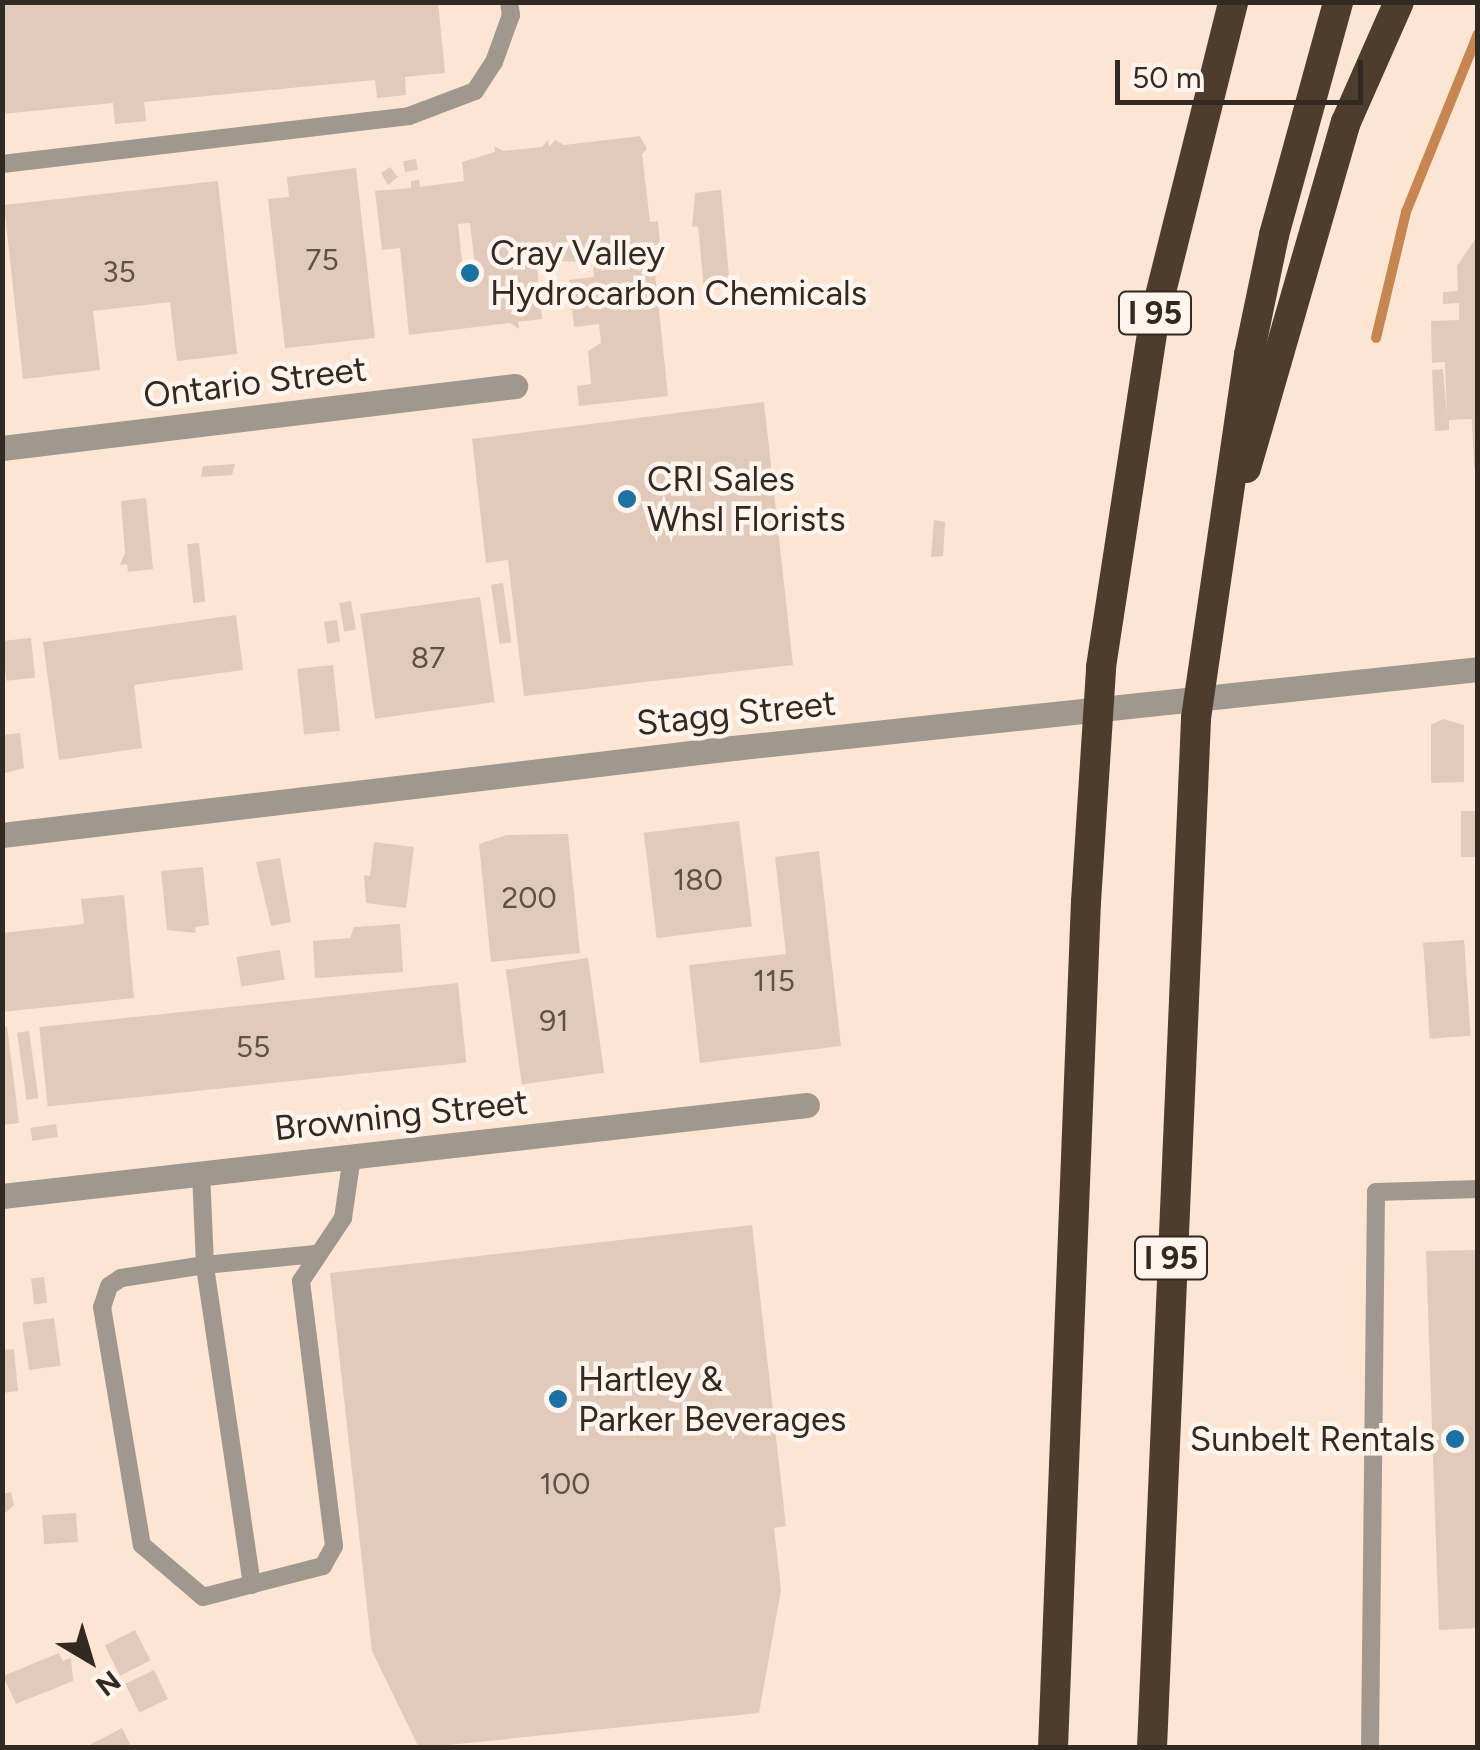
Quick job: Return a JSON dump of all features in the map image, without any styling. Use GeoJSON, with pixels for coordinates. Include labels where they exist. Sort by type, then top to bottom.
{"type":"FeatureCollection","features":[{"type":"Feature","properties":{"kind":"highway","name":"I 95"},"geometry":{"type":"LineString","coordinates":[[1053,1748],[1092,780],[1106,630],[1154,320],[1233,2]]}},
{"type":"Feature","properties":{"kind":"highway","name":"I 95"},"geometry":{"type":"LineString","coordinates":[[1152,1748],[1192,769],[1209,607],[1274,235],[1338,2]]}},
{"type":"Feature","properties":{"kind":"highway"},"geometry":{"type":"LineString","coordinates":[[1209,607],[1346,122],[1399,2]]}},
{"type":"Feature","properties":{"kind":"street","name":"Ontario Street"},"geometry":{"type":"LineString","coordinates":[[2,448],[515,386]]}},
{"type":"Feature","properties":{"kind":"street","name":"Stagg Street"},"geometry":{"type":"LineString","coordinates":[[2,836],[733,748],[1478,669]]}},
{"type":"Feature","properties":{"kind":"street","name":"Browning Street"},"geometry":{"type":"LineString","coordinates":[[2,1196],[807,1104]]}},
{"type":"Feature","properties":{"kind":"lane"},"geometry":{"type":"LineString","coordinates":[[2,164],[409,116],[475,91],[494,62],[509,2]]}},
{"type":"Feature","properties":{"kind":"lane"},"geometry":{"type":"LineString","coordinates":[[314,1254],[121,1278],[102,1296],[142,1545],[203,1596],[323,1566],[334,1546],[301,1281],[314,1254],[343,1218],[352,1156]]}},
{"type":"Feature","properties":{"kind":"lane"},"geometry":{"type":"LineString","coordinates":[[201,1173],[205,1265],[252,1585]]}},
{"type":"Feature","properties":{"kind":"lane"},"geometry":{"type":"LineString","coordinates":[[1370,1748],[1376,1192],[1478,1188]]}},
{"type":"Feature","properties":{"kind":"building"},"geometry":{"type":"Polygon","coordinates":[[[2,2],[438,2],[445,73],[405,77],[406,95],[377,98],[375,80],[144,102],[146,121],[115,124],[113,103],[2,114],[2,2]]]}},
{"type":"Feature","properties":{"kind":"building","name":"Cray Valley Hydrocarbon Chemicals"},"geometry":{"type":"Polygon","coordinates":[[[640,136],[647,149],[642,154],[650,222],[658,221],[660,244],[652,245],[668,396],[579,406],[577,386],[591,384],[588,351],[601,343],[599,324],[574,327],[569,280],[594,277],[593,262],[552,261],[552,267],[537,269],[542,319],[518,322],[519,329],[510,323],[409,335],[400,248],[382,250],[375,191],[411,188],[411,181],[419,180],[420,187],[464,181],[462,162],[495,152],[494,146],[504,151],[542,147],[548,140],[549,147],[555,140],[564,145],[640,136]],[[470,223],[458,224],[463,269],[475,267],[470,223]]]}},
{"type":"Feature","properties":{"kind":"building"},"geometry":{"type":"Polygon","coordinates":[[[416,159],[418,170],[405,172],[403,161],[416,159]]]}},
{"type":"Feature","properties":{"kind":"building"},"geometry":{"type":"Polygon","coordinates":[[[390,167],[398,177],[388,185],[381,173],[390,167]]]}},
{"type":"Feature","properties":{"kind":"building"},"geometry":{"type":"Polygon","coordinates":[[[356,168],[375,338],[285,348],[268,199],[289,197],[287,177],[356,168]]]}},
{"type":"Feature","properties":{"kind":"building"},"geometry":{"type":"Polygon","coordinates":[[[218,181],[237,354],[177,361],[170,302],[93,311],[100,370],[23,379],[4,205],[218,181]]]}},
{"type":"Feature","properties":{"kind":"building"},"geometry":{"type":"Polygon","coordinates":[[[721,190],[730,287],[704,290],[698,226],[692,227],[695,193],[721,190]]]}},
{"type":"Feature","properties":{"kind":"building"},"geometry":{"type":"Polygon","coordinates":[[[1478,235],[1478,468],[1474,468],[1472,419],[1449,420],[1449,430],[1435,431],[1432,370],[1443,369],[1447,417],[1445,362],[1432,363],[1431,321],[1459,320],[1459,303],[1443,304],[1443,292],[1458,291],[1457,266],[1478,235]]]}},
{"type":"Feature","properties":{"kind":"building","name":"CRI Sales Whsl Florists"},"geometry":{"type":"Polygon","coordinates":[[[764,402],[793,665],[524,696],[508,560],[486,563],[472,439],[764,402]]]}},
{"type":"Feature","properties":{"kind":"building"},"geometry":{"type":"Polygon","coordinates":[[[235,464],[232,475],[201,477],[203,466],[235,464]]]}},
{"type":"Feature","properties":{"kind":"building"},"geometry":{"type":"Polygon","coordinates":[[[146,498],[153,569],[128,572],[127,564],[120,565],[125,553],[121,501],[146,498]]]}},
{"type":"Feature","properties":{"kind":"building"},"geometry":{"type":"Polygon","coordinates":[[[934,520],[945,522],[943,556],[931,557],[934,520]]]}},
{"type":"Feature","properties":{"kind":"building"},"geometry":{"type":"Polygon","coordinates":[[[199,543],[205,602],[193,603],[187,544],[199,543]]]}},
{"type":"Feature","properties":{"kind":"building"},"geometry":{"type":"Polygon","coordinates":[[[503,583],[511,642],[499,644],[491,585],[503,583]]]}},
{"type":"Feature","properties":{"kind":"building"},"geometry":{"type":"Polygon","coordinates":[[[480,597],[495,702],[375,719],[360,614],[480,597]]]}},
{"type":"Feature","properties":{"kind":"building"},"geometry":{"type":"Polygon","coordinates":[[[351,601],[356,630],[344,632],[339,603],[351,601]]]}},
{"type":"Feature","properties":{"kind":"building"},"geometry":{"type":"Polygon","coordinates":[[[236,615],[243,670],[134,685],[142,748],[59,760],[43,642],[236,615]]]}},
{"type":"Feature","properties":{"kind":"building"},"geometry":{"type":"Polygon","coordinates":[[[337,620],[340,642],[327,644],[324,622],[337,620]]]}},
{"type":"Feature","properties":{"kind":"building"},"geometry":{"type":"Polygon","coordinates":[[[31,638],[35,678],[6,681],[2,641],[31,638]]]}},
{"type":"Feature","properties":{"kind":"building"},"geometry":{"type":"Polygon","coordinates":[[[333,665],[340,731],[304,734],[297,669],[333,665]]]}},
{"type":"Feature","properties":{"kind":"building"},"geometry":{"type":"Polygon","coordinates":[[[1443,719],[1464,725],[1464,782],[1431,783],[1431,725],[1443,719]]]}},
{"type":"Feature","properties":{"kind":"building"},"geometry":{"type":"Polygon","coordinates":[[[20,733],[24,768],[2,774],[2,735],[20,733]]]}},
{"type":"Feature","properties":{"kind":"building"},"geometry":{"type":"Polygon","coordinates":[[[1461,811],[1478,811],[1478,857],[1461,857],[1461,811]]]}},
{"type":"Feature","properties":{"kind":"building"},"geometry":{"type":"Polygon","coordinates":[[[739,821],[752,926],[657,938],[644,833],[739,821]]]}},
{"type":"Feature","properties":{"kind":"building"},"geometry":{"type":"Polygon","coordinates":[[[568,834],[580,953],[491,962],[479,844],[507,835],[568,834]]]}},
{"type":"Feature","properties":{"kind":"building"},"geometry":{"type":"Polygon","coordinates":[[[374,842],[414,847],[406,908],[366,903],[364,875],[370,876],[374,842]]]}},
{"type":"Feature","properties":{"kind":"building"},"geometry":{"type":"Polygon","coordinates":[[[819,851],[841,1046],[700,1063],[689,965],[786,954],[775,857],[819,851]]]}},
{"type":"Feature","properties":{"kind":"building"},"geometry":{"type":"Polygon","coordinates":[[[280,858],[291,922],[271,926],[256,862],[280,858]]]}},
{"type":"Feature","properties":{"kind":"building"},"geometry":{"type":"Polygon","coordinates":[[[203,867],[209,925],[195,927],[196,933],[167,930],[161,871],[203,867]]]}},
{"type":"Feature","properties":{"kind":"building"},"geometry":{"type":"Polygon","coordinates":[[[124,895],[134,998],[2,1012],[2,933],[84,924],[81,899],[124,895]]]}},
{"type":"Feature","properties":{"kind":"building"},"geometry":{"type":"Polygon","coordinates":[[[400,924],[403,972],[315,978],[313,941],[350,938],[354,927],[400,924]]]}},
{"type":"Feature","properties":{"kind":"building"},"geometry":{"type":"Polygon","coordinates":[[[1464,940],[1471,1036],[1430,1039],[1423,943],[1464,940]]]}},
{"type":"Feature","properties":{"kind":"building"},"geometry":{"type":"Polygon","coordinates":[[[280,950],[285,980],[241,987],[237,957],[280,950]]]}},
{"type":"Feature","properties":{"kind":"building"},"geometry":{"type":"Polygon","coordinates":[[[588,958],[604,1073],[522,1084],[506,970],[588,958]]]}},
{"type":"Feature","properties":{"kind":"building"},"geometry":{"type":"Polygon","coordinates":[[[458,983],[466,1063],[48,1107],[39,1027],[458,983]]]}},
{"type":"Feature","properties":{"kind":"building"},"geometry":{"type":"Polygon","coordinates":[[[7,1026],[19,1123],[2,1125],[2,1027],[7,1026]]]}},
{"type":"Feature","properties":{"kind":"building"},"geometry":{"type":"Polygon","coordinates":[[[29,1031],[38,1098],[27,1100],[17,1033],[29,1031]]]}},
{"type":"Feature","properties":{"kind":"building"},"geometry":{"type":"Polygon","coordinates":[[[56,1124],[58,1137],[32,1141],[30,1128],[56,1124]]]}},
{"type":"Feature","properties":{"kind":"building","name":"Hartley & Parker Beverages"},"geometry":{"type":"Polygon","coordinates":[[[752,1225],[786,1526],[774,1528],[781,1590],[759,1713],[419,1748],[372,1651],[330,1273],[752,1225]]]}},
{"type":"Feature","properties":{"kind":"building","name":"Sunbelt Rentals"},"geometry":{"type":"Polygon","coordinates":[[[1478,1250],[1478,1628],[1439,1630],[1426,1251],[1478,1250]]]}},
{"type":"Feature","properties":{"kind":"building"},"geometry":{"type":"Polygon","coordinates":[[[44,1277],[47,1303],[34,1304],[31,1279],[44,1277]]]}},
{"type":"Feature","properties":{"kind":"building"},"geometry":{"type":"Polygon","coordinates":[[[54,1318],[61,1366],[29,1370],[22,1322],[54,1318]]]}},
{"type":"Feature","properties":{"kind":"building"},"geometry":{"type":"Polygon","coordinates":[[[14,1349],[18,1391],[2,1393],[2,1350],[14,1349]]]}},
{"type":"Feature","properties":{"kind":"building"},"geometry":{"type":"Polygon","coordinates":[[[11,1492],[14,1505],[2,1516],[2,1494],[11,1492]]]}},
{"type":"Feature","properties":{"kind":"building"},"geometry":{"type":"Polygon","coordinates":[[[76,1513],[78,1542],[44,1544],[42,1515],[76,1513]]]}},
{"type":"Feature","properties":{"kind":"building"},"geometry":{"type":"Polygon","coordinates":[[[135,1630],[150,1660],[120,1676],[105,1645],[135,1630]]]}},
{"type":"Feature","properties":{"kind":"building"},"geometry":{"type":"Polygon","coordinates":[[[59,1653],[63,1661],[71,1658],[73,1681],[16,1704],[3,1676],[59,1653]]]}},
{"type":"Feature","properties":{"kind":"building"},"geometry":{"type":"Polygon","coordinates":[[[154,1670],[168,1699],[139,1713],[125,1684],[154,1670]]]}},
{"type":"Feature","properties":{"kind":"building"},"geometry":{"type":"Polygon","coordinates":[[[122,1728],[132,1748],[84,1748],[122,1728]]]}},
{"type":"Feature","properties":{"kind":"waterway"},"geometry":{"type":"LineString","coordinates":[[1376,338],[1406,212],[1478,34]]}},
{"type":"Feature","properties":{"kind":"place","name":"Cray Valley Hydrocarbon Chemicals"},"geometry":{"type":"Point","coordinates":[470,273]}},
{"type":"Feature","properties":{"kind":"place","name":"CRI Sales Whsl Florists"},"geometry":{"type":"Point","coordinates":[627,499]}},
{"type":"Feature","properties":{"kind":"place","name":"Hartley & Parker Beverages"},"geometry":{"type":"Point","coordinates":[558,1399]}},
{"type":"Feature","properties":{"kind":"place","name":"Sunbelt Rentals"},"geometry":{"type":"Point","coordinates":[1455,1439]}}]}
